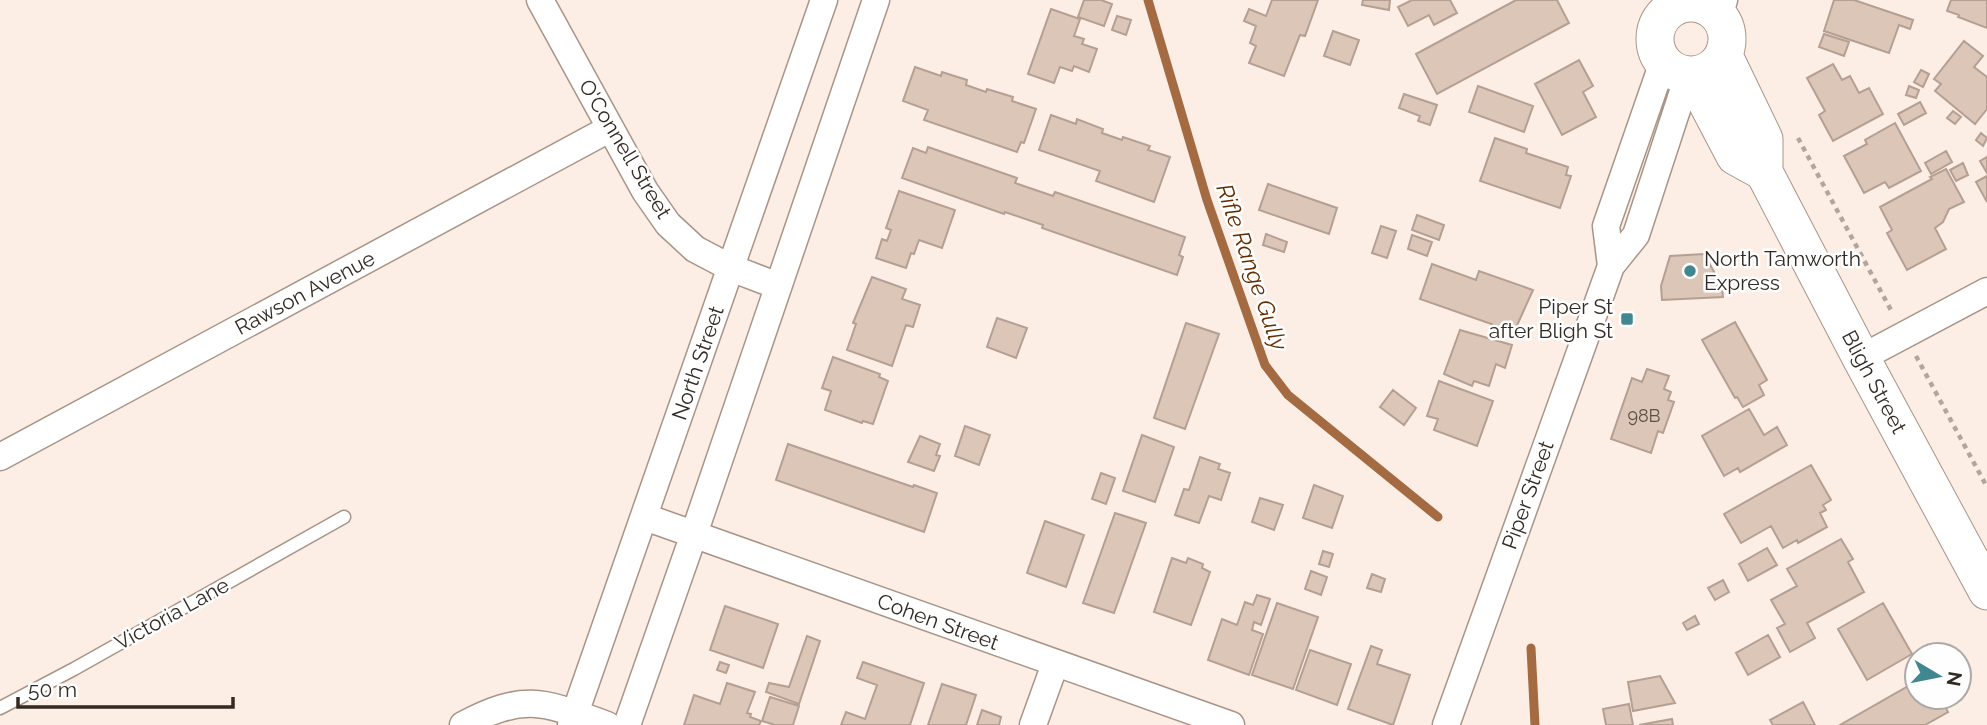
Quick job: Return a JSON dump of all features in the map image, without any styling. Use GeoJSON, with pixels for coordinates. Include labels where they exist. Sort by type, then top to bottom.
{"type":"FeatureCollection","features":[{"type":"Feature","properties":{"kind":"street","name":"O'Connell Street"},"geometry":{"type":"LineString","coordinates":[[540,0],[609,129],[645,191],[668,224],[695,249],[731,268],[778,286]]}},
{"type":"Feature","properties":{"kind":"street","name":"North Street"},"geometry":{"type":"LineString","coordinates":[[573,719],[824,0]]}},
{"type":"Feature","properties":{"kind":"street"},"geometry":{"type":"LineString","coordinates":[[627,725],[695,534],[876,0]]}},
{"type":"Feature","properties":{"kind":"street"},"geometry":{"type":"LineString","coordinates":[[1681,71],[1711,70],[1724,56],[1728,35],[1691,5],[1655,35],[1655,44],[1681,71],[1735,156],[1764,172]]}},
{"type":"Feature","properties":{"kind":"street","name":"Bligh Street"},"geometry":{"type":"LineString","coordinates":[[1724,56],[1764,139],[1764,172],[1987,591]]}},
{"type":"Feature","properties":{"kind":"street","name":"Piper Street"},"geometry":{"type":"LineString","coordinates":[[1446,725],[1611,266],[1606,226],[1681,71]]}},
{"type":"Feature","properties":{"kind":"street","name":"Rawson Avenue"},"geometry":{"type":"LineString","coordinates":[[0,457],[609,129]]}},
{"type":"Feature","properties":{"kind":"street"},"geometry":{"type":"LineString","coordinates":[[1861,358],[1987,291]]}},
{"type":"Feature","properties":{"kind":"street","name":"Cohen Street"},"geometry":{"type":"LineString","coordinates":[[645,517],[1231,725]]}},
{"type":"Feature","properties":{"kind":"street"},"geometry":{"type":"LineString","coordinates":[[1033,725],[1055,664]]}},
{"type":"Feature","properties":{"kind":"street"},"geometry":{"type":"LineString","coordinates":[[463,725],[500,708],[519,703],[555,707],[573,719],[607,725]]}},
{"type":"Feature","properties":{"kind":"lane","name":"Victoria Lane"},"geometry":{"type":"LineString","coordinates":[[0,708],[86,663],[344,517]]}},
{"type":"Feature","properties":{"kind":"path"},"geometry":{"type":"LineString","coordinates":[[1794,130],[1987,487]]}},
{"type":"Feature","properties":{"kind":"building"},"geometry":{"type":"Polygon","coordinates":[[[1084,0],[1101,0],[1112,4],[1104,26],[1078,17],[1084,0]]]}},
{"type":"Feature","properties":{"kind":"building"},"geometry":{"type":"Polygon","coordinates":[[[1272,0],[1318,0],[1305,36],[1300,35],[1284,76],[1249,63],[1256,46],[1250,43],[1256,26],[1244,21],[1249,9],[1266,16],[1272,0]]]}},
{"type":"Feature","properties":{"kind":"building"},"geometry":{"type":"Polygon","coordinates":[[[1363,0],[1390,0],[1389,10],[1362,5],[1363,0]]]}},
{"type":"Feature","properties":{"kind":"building"},"geometry":{"type":"Polygon","coordinates":[[[1412,0],[1450,0],[1457,13],[1434,25],[1429,15],[1408,26],[1398,7],[1412,0]]]}},
{"type":"Feature","properties":{"kind":"building"},"geometry":{"type":"Polygon","coordinates":[[[1516,0],[1557,0],[1569,23],[1437,94],[1416,54],[1516,0]]]}},
{"type":"Feature","properties":{"kind":"building"},"geometry":{"type":"Polygon","coordinates":[[[1834,0],[1854,0],[1913,20],[1910,29],[1899,25],[1889,53],[1824,31],[1834,0]]]}},
{"type":"Feature","properties":{"kind":"building"},"geometry":{"type":"Polygon","coordinates":[[[1951,0],[1987,0],[1987,28],[1947,11],[1951,0]]]}},
{"type":"Feature","properties":{"kind":"building"},"geometry":{"type":"Polygon","coordinates":[[[1051,9],[1080,19],[1074,36],[1084,39],[1082,44],[1097,49],[1089,72],[1074,66],[1072,71],[1060,67],[1054,83],[1028,74],[1051,9]]]}},
{"type":"Feature","properties":{"kind":"building"},"geometry":{"type":"Polygon","coordinates":[[[1117,16],[1131,20],[1126,35],[1112,30],[1117,16]]]}},
{"type":"Feature","properties":{"kind":"building"},"geometry":{"type":"Polygon","coordinates":[[[1333,31],[1359,40],[1350,65],[1324,56],[1333,31]]]}},
{"type":"Feature","properties":{"kind":"building"},"geometry":{"type":"Polygon","coordinates":[[[1824,34],[1849,42],[1844,56],[1819,47],[1824,34]]]}},
{"type":"Feature","properties":{"kind":"building"},"geometry":{"type":"Polygon","coordinates":[[[1964,41],[1983,56],[1974,67],[1987,77],[1987,109],[1975,124],[1935,91],[1941,84],[1934,79],[1964,41]]]}},
{"type":"Feature","properties":{"kind":"building"},"geometry":{"type":"Polygon","coordinates":[[[1579,60],[1593,86],[1583,92],[1596,117],[1562,135],[1535,84],[1579,60]]]}},
{"type":"Feature","properties":{"kind":"building"},"geometry":{"type":"Polygon","coordinates":[[[1833,64],[1842,80],[1850,76],[1859,93],[1869,88],[1883,114],[1833,141],[1819,115],[1825,111],[1807,78],[1833,64]]]}},
{"type":"Feature","properties":{"kind":"building"},"geometry":{"type":"Polygon","coordinates":[[[915,67],[941,76],[942,72],[967,80],[966,85],[1013,97],[1012,101],[1036,109],[1024,143],[1021,142],[1017,152],[924,120],[928,110],[903,101],[915,67]]]}},
{"type":"Feature","properties":{"kind":"building"},"geometry":{"type":"Polygon","coordinates":[[[1921,70],[1929,74],[1923,87],[1914,82],[1921,70]]]}},
{"type":"Feature","properties":{"kind":"building"},"geometry":{"type":"Polygon","coordinates":[[[1478,86],[1533,106],[1524,132],[1469,112],[1478,86]]]}},
{"type":"Feature","properties":{"kind":"building"},"geometry":{"type":"Polygon","coordinates":[[[1909,86],[1919,90],[1916,98],[1906,95],[1909,86]]]}},
{"type":"Feature","properties":{"kind":"building"},"geometry":{"type":"Polygon","coordinates":[[[1404,94],[1437,105],[1430,125],[1418,121],[1420,116],[1399,108],[1404,94]]]}},
{"type":"Feature","properties":{"kind":"building"},"geometry":{"type":"Polygon","coordinates":[[[1920,102],[1926,113],[1904,125],[1898,114],[1920,102]]]}},
{"type":"Feature","properties":{"kind":"building"},"geometry":{"type":"Polygon","coordinates":[[[1953,111],[1961,117],[1955,124],[1947,118],[1953,111]]]}},
{"type":"Feature","properties":{"kind":"building"},"geometry":{"type":"Polygon","coordinates":[[[1051,115],[1076,124],[1077,119],[1103,129],[1102,133],[1150,146],[1148,150],[1170,157],[1154,202],[1096,181],[1100,171],[1039,150],[1051,115]]]}},
{"type":"Feature","properties":{"kind":"building"},"geometry":{"type":"Polygon","coordinates":[[[1895,123],[1921,171],[1889,188],[1885,182],[1864,193],[1844,156],[1867,144],[1865,140],[1895,123]]]}},
{"type":"Feature","properties":{"kind":"building"},"geometry":{"type":"Polygon","coordinates":[[[1981,133],[1987,138],[1983,146],[1976,140],[1981,133]]]}},
{"type":"Feature","properties":{"kind":"building"},"geometry":{"type":"Polygon","coordinates":[[[1495,138],[1527,149],[1526,153],[1568,167],[1566,175],[1571,176],[1560,208],[1480,181],[1495,138]]]}},
{"type":"Feature","properties":{"kind":"building"},"geometry":{"type":"Polygon","coordinates":[[[928,147],[1017,178],[1015,183],[1053,196],[1055,192],[1185,237],[1179,255],[1183,257],[1177,275],[1042,228],[1043,225],[902,178],[913,148],[926,153],[928,147]]]}},
{"type":"Feature","properties":{"kind":"building"},"geometry":{"type":"Polygon","coordinates":[[[1946,151],[1952,162],[1931,174],[1925,163],[1946,151]]]}},
{"type":"Feature","properties":{"kind":"building"},"geometry":{"type":"Polygon","coordinates":[[[1987,157],[1987,173],[1980,161],[1987,157]]]}},
{"type":"Feature","properties":{"kind":"building"},"geometry":{"type":"Polygon","coordinates":[[[1963,163],[1968,175],[1956,181],[1950,170],[1963,163]]]}},
{"type":"Feature","properties":{"kind":"building"},"geometry":{"type":"Polygon","coordinates":[[[1946,169],[1964,202],[1949,209],[1943,222],[1935,228],[1946,249],[1907,270],[1887,233],[1892,230],[1880,207],[1946,169]]]}},
{"type":"Feature","properties":{"kind":"building"},"geometry":{"type":"Polygon","coordinates":[[[1987,176],[1987,202],[1976,182],[1987,176]]]}},
{"type":"Feature","properties":{"kind":"building"},"geometry":{"type":"Polygon","coordinates":[[[1268,184],[1337,208],[1329,234],[1259,210],[1268,184]]]}},
{"type":"Feature","properties":{"kind":"building"},"geometry":{"type":"Polygon","coordinates":[[[899,191],[955,210],[942,248],[919,240],[906,268],[876,258],[882,239],[887,241],[891,230],[886,228],[899,191]]]}},
{"type":"Feature","properties":{"kind":"building"},"geometry":{"type":"Polygon","coordinates":[[[1417,215],[1444,225],[1439,240],[1412,230],[1417,215]]]}},
{"type":"Feature","properties":{"kind":"building"},"geometry":{"type":"Polygon","coordinates":[[[1381,226],[1396,231],[1387,258],[1372,253],[1381,226]]]}},
{"type":"Feature","properties":{"kind":"building"},"geometry":{"type":"Polygon","coordinates":[[[1266,234],[1287,242],[1284,252],[1263,245],[1266,234]]]}},
{"type":"Feature","properties":{"kind":"building"},"geometry":{"type":"Polygon","coordinates":[[[1412,235],[1432,242],[1427,256],[1408,249],[1412,235]]]}},
{"type":"Feature","properties":{"kind":"building","name":"North Tamworth Express"},"geometry":{"type":"Polygon","coordinates":[[[1704,254],[1722,286],[1723,297],[1662,300],[1661,286],[1670,256],[1704,254]]]}},
{"type":"Feature","properties":{"kind":"building"},"geometry":{"type":"Polygon","coordinates":[[[1432,264],[1476,280],[1479,271],[1533,290],[1514,332],[1420,299],[1432,264]]]}},
{"type":"Feature","properties":{"kind":"building"},"geometry":{"type":"Polygon","coordinates":[[[872,277],[906,289],[902,299],[920,305],[913,327],[906,325],[892,366],[847,350],[856,324],[853,323],[872,277]]]}},
{"type":"Feature","properties":{"kind":"building"},"geometry":{"type":"Polygon","coordinates":[[[997,318],[1027,328],[1016,358],[987,347],[997,318]]]}},
{"type":"Feature","properties":{"kind":"building"},"geometry":{"type":"Polygon","coordinates":[[[1735,322],[1767,380],[1759,385],[1764,395],[1743,407],[1737,397],[1735,398],[1702,340],[1735,322]]]}},
{"type":"Feature","properties":{"kind":"building"},"geometry":{"type":"Polygon","coordinates":[[[1186,323],[1219,334],[1185,429],[1154,418],[1186,323]]]}},
{"type":"Feature","properties":{"kind":"building"},"geometry":{"type":"Polygon","coordinates":[[[1460,330],[1512,345],[1505,368],[1496,364],[1489,386],[1474,381],[1472,386],[1444,374],[1460,330]]]}},
{"type":"Feature","properties":{"kind":"building"},"geometry":{"type":"Polygon","coordinates":[[[833,357],[880,374],[879,377],[888,381],[873,424],[862,423],[825,410],[831,391],[822,388],[833,357]]]}},
{"type":"Feature","properties":{"kind":"building"},"geometry":{"type":"Polygon","coordinates":[[[1647,369],[1669,376],[1664,389],[1671,392],[1668,400],[1674,402],[1663,433],[1658,431],[1651,453],[1611,439],[1632,378],[1642,382],[1647,369]]]}},
{"type":"Feature","properties":{"kind":"building"},"geometry":{"type":"Polygon","coordinates":[[[1439,381],[1493,401],[1477,446],[1434,430],[1438,419],[1427,416],[1439,381]]]}},
{"type":"Feature","properties":{"kind":"building"},"geometry":{"type":"Polygon","coordinates":[[[1393,390],[1416,408],[1404,425],[1380,407],[1393,390]]]}},
{"type":"Feature","properties":{"kind":"building"},"geometry":{"type":"Polygon","coordinates":[[[1749,409],[1764,435],[1777,427],[1787,445],[1740,472],[1738,468],[1724,476],[1702,436],[1749,409]]]}},
{"type":"Feature","properties":{"kind":"building"},"geometry":{"type":"Polygon","coordinates":[[[965,426],[990,435],[979,465],[955,456],[965,426]]]}},
{"type":"Feature","properties":{"kind":"building"},"geometry":{"type":"Polygon","coordinates":[[[1142,435],[1174,447],[1155,502],[1123,491],[1142,435]]]}},
{"type":"Feature","properties":{"kind":"building"},"geometry":{"type":"Polygon","coordinates":[[[920,436],[940,444],[936,455],[940,456],[934,471],[908,462],[920,436]]]}},
{"type":"Feature","properties":{"kind":"building"},"geometry":{"type":"Polygon","coordinates":[[[788,444],[937,493],[924,532],[776,480],[788,444]]]}},
{"type":"Feature","properties":{"kind":"building"},"geometry":{"type":"Polygon","coordinates":[[[1200,457],[1220,464],[1218,469],[1230,473],[1221,500],[1209,496],[1199,523],[1175,515],[1184,489],[1189,490],[1200,457]]]}},
{"type":"Feature","properties":{"kind":"building"},"geometry":{"type":"Polygon","coordinates":[[[1811,465],[1831,500],[1823,505],[1826,510],[1820,513],[1827,527],[1783,548],[1771,526],[1741,543],[1724,514],[1811,465]]]}},
{"type":"Feature","properties":{"kind":"building"},"geometry":{"type":"Polygon","coordinates":[[[1101,473],[1115,478],[1106,504],[1092,499],[1101,473]]]}},
{"type":"Feature","properties":{"kind":"building"},"geometry":{"type":"Polygon","coordinates":[[[1314,485],[1343,496],[1332,528],[1303,518],[1314,485]]]}},
{"type":"Feature","properties":{"kind":"building"},"geometry":{"type":"Polygon","coordinates":[[[1260,498],[1283,505],[1274,530],[1252,522],[1260,498]]]}},
{"type":"Feature","properties":{"kind":"building"},"geometry":{"type":"Polygon","coordinates":[[[1115,513],[1146,523],[1114,613],[1083,603],[1115,513]]]}},
{"type":"Feature","properties":{"kind":"building"},"geometry":{"type":"Polygon","coordinates":[[[1045,521],[1084,535],[1066,587],[1027,573],[1045,521]]]}},
{"type":"Feature","properties":{"kind":"building"},"geometry":{"type":"Polygon","coordinates":[[[1841,539],[1853,559],[1848,562],[1864,592],[1807,623],[1815,638],[1790,652],[1777,628],[1785,624],[1771,600],[1797,586],[1787,569],[1841,539]]]}},
{"type":"Feature","properties":{"kind":"building"},"geometry":{"type":"Polygon","coordinates":[[[1767,548],[1777,565],[1748,581],[1739,564],[1767,548]]]}},
{"type":"Feature","properties":{"kind":"building"},"geometry":{"type":"Polygon","coordinates":[[[1323,551],[1333,554],[1329,567],[1319,564],[1323,551]]]}},
{"type":"Feature","properties":{"kind":"building"},"geometry":{"type":"Polygon","coordinates":[[[1172,558],[1186,563],[1188,558],[1203,564],[1202,568],[1210,572],[1191,625],[1154,612],[1172,558]]]}},
{"type":"Feature","properties":{"kind":"building"},"geometry":{"type":"Polygon","coordinates":[[[1311,571],[1327,577],[1321,595],[1305,589],[1311,571]]]}},
{"type":"Feature","properties":{"kind":"building"},"geometry":{"type":"Polygon","coordinates":[[[1372,574],[1385,579],[1381,592],[1367,588],[1372,574]]]}},
{"type":"Feature","properties":{"kind":"building"},"geometry":{"type":"Polygon","coordinates":[[[1723,580],[1729,592],[1715,600],[1708,588],[1723,580]]]}},
{"type":"Feature","properties":{"kind":"building"},"geometry":{"type":"Polygon","coordinates":[[[1257,595],[1270,599],[1261,625],[1254,622],[1252,630],[1263,634],[1249,675],[1208,660],[1222,619],[1237,625],[1245,602],[1253,605],[1257,595]]]}},
{"type":"Feature","properties":{"kind":"building"},"geometry":{"type":"Polygon","coordinates":[[[1277,603],[1318,617],[1293,689],[1252,675],[1277,603]]]}},
{"type":"Feature","properties":{"kind":"building"},"geometry":{"type":"Polygon","coordinates":[[[1883,603],[1905,641],[1903,659],[1867,680],[1838,629],[1883,603]]]}},
{"type":"Feature","properties":{"kind":"building"},"geometry":{"type":"Polygon","coordinates":[[[725,606],[778,624],[763,668],[710,650],[725,606]]]}},
{"type":"Feature","properties":{"kind":"building"},"geometry":{"type":"Polygon","coordinates":[[[1695,616],[1699,624],[1687,630],[1683,623],[1695,616]]]}},
{"type":"Feature","properties":{"kind":"building"},"geometry":{"type":"Polygon","coordinates":[[[1768,635],[1780,657],[1748,675],[1736,653],[1768,635]]]}},
{"type":"Feature","properties":{"kind":"building"},"geometry":{"type":"Polygon","coordinates":[[[807,636],[820,641],[799,704],[766,692],[769,683],[789,687],[807,636]]]}},
{"type":"Feature","properties":{"kind":"building"},"geometry":{"type":"Polygon","coordinates":[[[1371,646],[1382,650],[1377,664],[1410,675],[1393,725],[1348,709],[1371,646]]]}},
{"type":"Feature","properties":{"kind":"building"},"geometry":{"type":"Polygon","coordinates":[[[1310,650],[1351,664],[1337,705],[1296,690],[1310,650]]]}},
{"type":"Feature","properties":{"kind":"building"},"geometry":{"type":"Polygon","coordinates":[[[720,662],[729,665],[726,673],[717,670],[720,662]]]}},
{"type":"Feature","properties":{"kind":"building"},"geometry":{"type":"Polygon","coordinates":[[[863,662],[924,683],[910,725],[841,725],[846,712],[865,719],[877,685],[857,678],[863,662]]]}},
{"type":"Feature","properties":{"kind":"building"},"geometry":{"type":"Polygon","coordinates":[[[1660,676],[1675,703],[1633,711],[1628,682],[1660,676]]]}},
{"type":"Feature","properties":{"kind":"building"},"geometry":{"type":"Polygon","coordinates":[[[727,683],[755,692],[747,713],[761,721],[759,725],[684,725],[694,695],[720,704],[727,683]]]}},
{"type":"Feature","properties":{"kind":"building"},"geometry":{"type":"Polygon","coordinates":[[[942,684],[976,695],[966,725],[928,725],[942,684]]]}},
{"type":"Feature","properties":{"kind":"building"},"geometry":{"type":"Polygon","coordinates":[[[1903,689],[1903,711],[1948,712],[1925,725],[1840,725],[1903,689]]]}},
{"type":"Feature","properties":{"kind":"building"},"geometry":{"type":"Polygon","coordinates":[[[770,697],[799,706],[793,725],[775,725],[762,721],[770,697]]]}},
{"type":"Feature","properties":{"kind":"building"},"geometry":{"type":"Polygon","coordinates":[[[1803,702],[1815,725],[1773,725],[1770,720],[1803,702]]]}},
{"type":"Feature","properties":{"kind":"building"},"geometry":{"type":"Polygon","coordinates":[[[1629,704],[1633,725],[1606,725],[1603,709],[1629,704]]]}},
{"type":"Feature","properties":{"kind":"building"},"geometry":{"type":"Polygon","coordinates":[[[982,710],[1001,717],[999,725],[977,725],[982,710]]]}},
{"type":"Feature","properties":{"kind":"building"},"geometry":{"type":"Polygon","coordinates":[[[1672,719],[1673,725],[1639,725],[1672,719]]]}},
{"type":"Feature","properties":{"kind":"waterway","name":"Rifle Range Gully"},"geometry":{"type":"LineString","coordinates":[[1148,0],[1207,200],[1265,365],[1288,395],[1438,517]]}},
{"type":"Feature","properties":{"kind":"waterway","name":"Rifle Range Gully"},"geometry":{"type":"LineString","coordinates":[[1531,648],[1535,725]]}},
{"type":"Feature","properties":{"kind":"place","name":"North Tamworth Express"},"geometry":{"type":"Point","coordinates":[1690,271]}},
{"type":"Feature","properties":{"kind":"place","name":"Piper St after Bligh St"},"geometry":{"type":"Point","coordinates":[1627,319]}}]}
